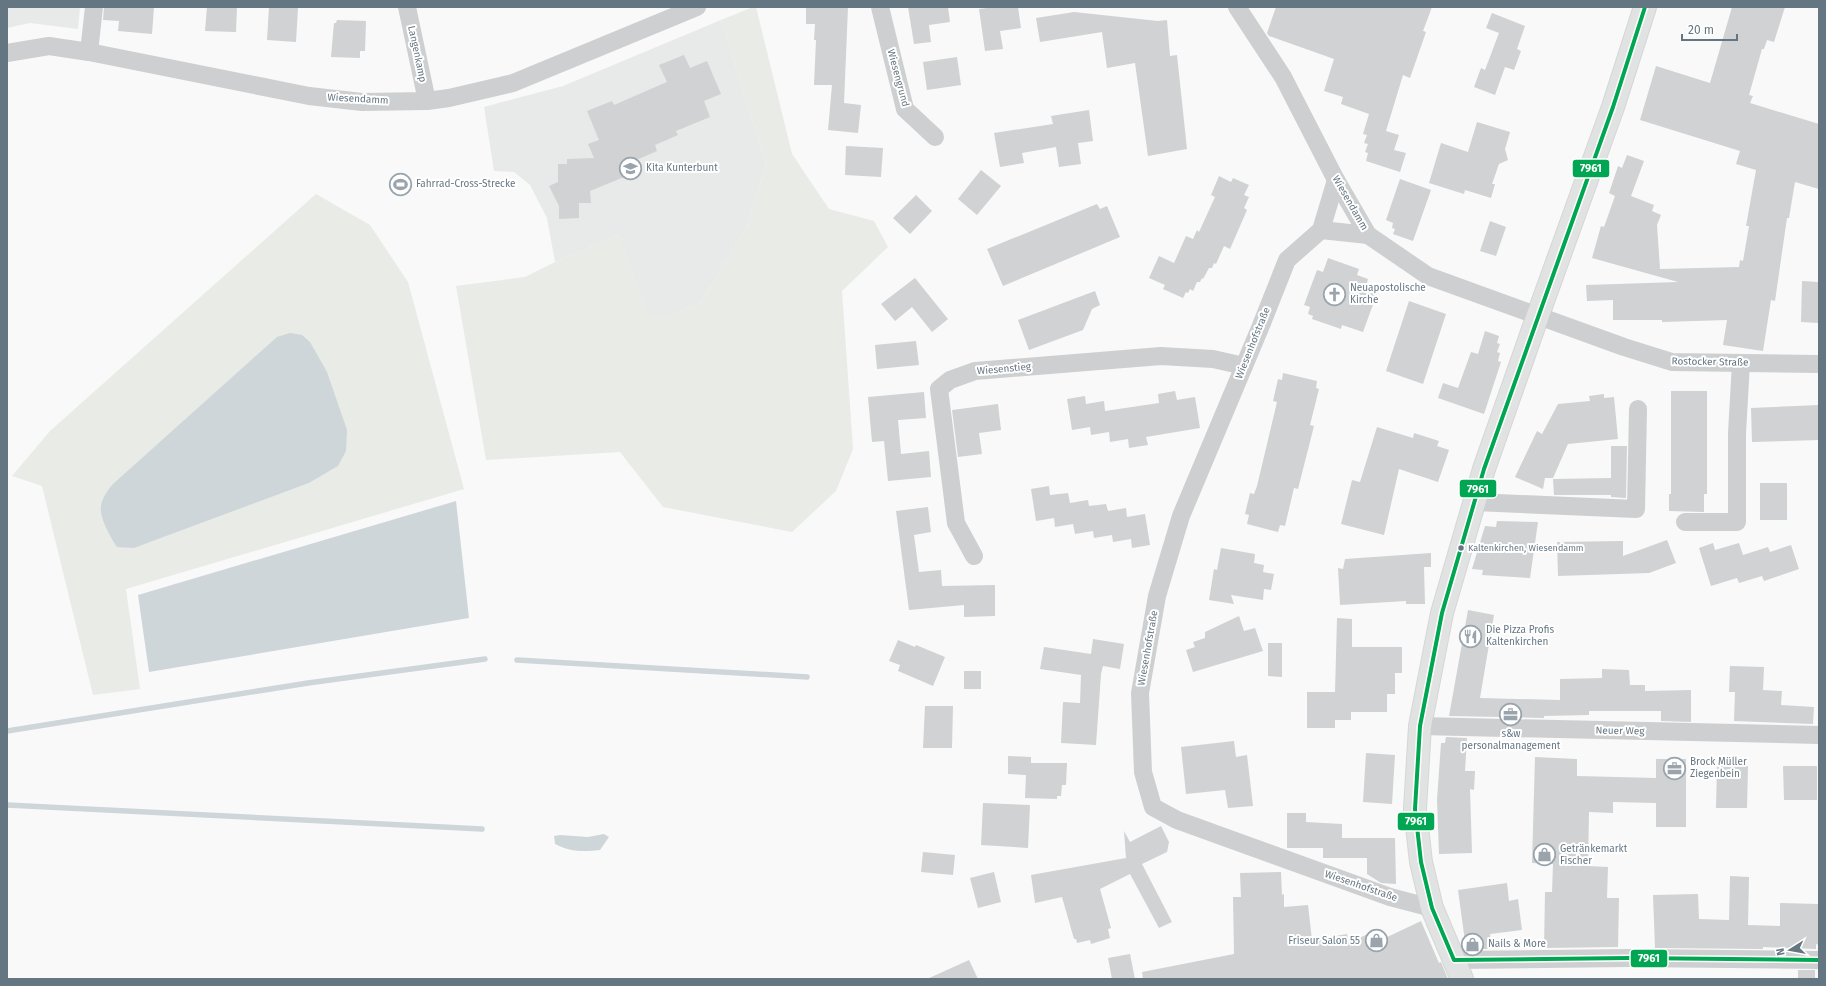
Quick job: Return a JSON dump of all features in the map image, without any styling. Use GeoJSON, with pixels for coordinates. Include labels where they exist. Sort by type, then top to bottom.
{"type":"FeatureCollection","features":[{"type":"Feature","properties":{"kind":"main road"},"geometry":{"type":"LineString","coordinates":[[1458,970],[1432,908],[1421,862],[1415,808],[1420,726],[1442,612],[1475,502],[1538,315],[1613,106],[1645,7]]}},
{"type":"Feature","properties":{"kind":"street"},"geometry":{"type":"LineString","coordinates":[[89,52],[94,7]]}},
{"type":"Feature","properties":{"kind":"street","name":"Langenkamp"},"geometry":{"type":"LineString","coordinates":[[407,7],[427,101]]}},
{"type":"Feature","properties":{"kind":"street","name":"Wiesendamm"},"geometry":{"type":"LineString","coordinates":[[7,53],[48,46],[89,52],[309,96],[362,102],[427,101],[449,98],[513,82],[697,7]]}},
{"type":"Feature","properties":{"kind":"street","name":"Wiesengrund"},"geometry":{"type":"LineString","coordinates":[[880,7],[905,110],[935,137]]}},
{"type":"Feature","properties":{"kind":"street","name":"Wiesendamm"},"geometry":{"type":"LineString","coordinates":[[1237,7],[1283,77],[1336,180],[1368,235],[1428,276],[1538,315]]}},
{"type":"Feature","properties":{"kind":"street"},"geometry":{"type":"LineString","coordinates":[[1336,180],[1321,230],[1368,235]]}},
{"type":"Feature","properties":{"kind":"street","name":"Wiesenhofstraße"},"geometry":{"type":"LineString","coordinates":[[1321,230],[1286,260],[1244,366],[1181,516],[1157,596],[1140,693],[1142,772],[1153,807],[1177,820],[1361,887],[1390,897],[1432,908]]}},
{"type":"Feature","properties":{"kind":"street","name":"Rostocker Straße"},"geometry":{"type":"LineString","coordinates":[[1538,315],[1624,347],[1672,362],[1819,364]]}},
{"type":"Feature","properties":{"kind":"street","name":"Wiesenstieg"},"geometry":{"type":"LineString","coordinates":[[974,556],[956,523],[939,389],[950,380],[975,371],[1162,356],[1212,359],[1244,366]]}},
{"type":"Feature","properties":{"kind":"street"},"geometry":{"type":"LineString","coordinates":[[1685,522],[1737,522],[1737,433],[1741,363]]}},
{"type":"Feature","properties":{"kind":"street"},"geometry":{"type":"LineString","coordinates":[[1475,502],[1636,509],[1638,409]]}},
{"type":"Feature","properties":{"kind":"street","name":"Neuer Weg"},"geometry":{"type":"LineString","coordinates":[[1420,726],[1819,735]]}},
{"type":"Feature","properties":{"kind":"street"},"geometry":{"type":"LineString","coordinates":[[1458,970],[1621,958],[1819,960]]}},
{"type":"Feature","properties":{"kind":"shaded area"},"geometry":{"type":"Polygon","coordinates":[[[7,7],[80,7],[78,29],[30,23],[7,28],[7,7]]]}},
{"type":"Feature","properties":{"kind":"shaded area"},"geometry":{"type":"Polygon","coordinates":[[[756,7],[792,154],[829,209],[874,221],[888,247],[842,291],[853,449],[836,491],[792,532],[663,507],[620,452],[486,460],[456,286],[525,277],[555,262],[618,235],[648,314],[672,315],[700,303],[746,229],[766,165],[721,20],[756,7]]]}},
{"type":"Feature","properties":{"kind":"shaded area","name":"Kita Kunterbunt"},"geometry":{"type":"Polygon","coordinates":[[[721,20],[766,165],[746,229],[700,303],[672,315],[648,315],[618,235],[555,262],[547,218],[530,185],[514,172],[494,171],[484,107],[563,86],[721,20]]]}},
{"type":"Feature","properties":{"kind":"shaded area"},"geometry":{"type":"Polygon","coordinates":[[[316,194],[370,225],[408,282],[464,489],[126,589],[140,689],[93,695],[42,486],[12,476],[50,431],[316,194]],[[338,466],[134,548],[309,483],[338,466]]]}},
{"type":"Feature","properties":{"kind":"shaded area"},"geometry":{"type":"Polygon","coordinates":[[[290,333],[302,335],[310,342],[327,372],[347,430],[346,451],[338,466],[309,483],[134,548],[117,547],[106,527],[101,511],[103,500],[111,486],[277,337],[290,333]]]}},
{"type":"Feature","properties":{"kind":"shaded area"},"geometry":{"type":"Polygon","coordinates":[[[456,501],[469,618],[149,672],[138,595],[456,501]]]}},
{"type":"Feature","properties":{"kind":"shaded area"},"geometry":{"type":"Polygon","coordinates":[[[604,834],[609,837],[600,850],[588,851],[577,851],[561,847],[555,844],[554,836],[588,837],[604,834]]]}},
{"type":"Feature","properties":{"kind":"building"},"geometry":{"type":"Polygon","coordinates":[[[104,7],[154,7],[152,34],[118,31],[119,21],[103,20],[104,7]]]}},
{"type":"Feature","properties":{"kind":"building"},"geometry":{"type":"Polygon","coordinates":[[[207,7],[237,7],[236,32],[205,31],[207,7]]]}},
{"type":"Feature","properties":{"kind":"building"},"geometry":{"type":"Polygon","coordinates":[[[269,7],[298,8],[296,42],[267,40],[269,7]]]}},
{"type":"Feature","properties":{"kind":"building"},"geometry":{"type":"Polygon","coordinates":[[[806,7],[848,7],[844,103],[861,105],[858,133],[828,130],[832,85],[814,85],[816,40],[814,40],[815,24],[806,24],[806,7]]]}},
{"type":"Feature","properties":{"kind":"building"},"geometry":{"type":"Polygon","coordinates":[[[908,7],[948,7],[950,22],[929,25],[931,42],[914,44],[908,7]]]}},
{"type":"Feature","properties":{"kind":"building"},"geometry":{"type":"Polygon","coordinates":[[[1018,7],[1021,28],[1000,31],[1003,49],[985,51],[979,9],[1018,7]]]}},
{"type":"Feature","properties":{"kind":"building"},"geometry":{"type":"Polygon","coordinates":[[[1276,7],[1432,7],[1423,31],[1426,32],[1410,78],[1403,75],[1386,131],[1399,135],[1394,150],[1406,153],[1400,172],[1366,161],[1368,153],[1365,152],[1368,144],[1364,143],[1367,135],[1363,134],[1369,114],[1341,104],[1343,97],[1324,91],[1334,59],[1269,36],[1267,33],[1276,7]]]}},
{"type":"Feature","properties":{"kind":"building"},"geometry":{"type":"Polygon","coordinates":[[[1732,7],[1785,7],[1774,42],[1767,40],[1764,49],[1762,49],[1749,95],[1753,96],[1750,103],[1819,124],[1819,189],[1795,182],[1789,218],[1787,218],[1775,301],[1771,300],[1763,351],[1723,345],[1727,320],[1662,322],[1662,320],[1613,320],[1613,300],[1587,301],[1586,285],[1678,282],[1592,258],[1601,226],[1604,227],[1615,196],[1609,193],[1618,166],[1622,168],[1627,155],[1644,161],[1631,196],[1654,205],[1652,211],[1661,215],[1657,225],[1660,269],[1739,267],[1740,260],[1743,261],[1749,226],[1746,226],[1756,170],[1736,164],[1740,151],[1640,120],[1656,66],[1710,83],[1732,7]]]}},
{"type":"Feature","properties":{"kind":"building"},"geometry":{"type":"Polygon","coordinates":[[[1074,12],[1158,21],[1167,20],[1170,56],[1177,55],[1187,149],[1148,156],[1135,63],[1107,68],[1102,32],[1040,42],[1036,18],[1074,12]]]}},
{"type":"Feature","properties":{"kind":"building"},"geometry":{"type":"Polygon","coordinates":[[[1492,13],[1525,26],[1517,49],[1521,51],[1514,70],[1505,67],[1495,95],[1474,87],[1481,68],[1485,70],[1499,33],[1486,28],[1492,13]]]}},
{"type":"Feature","properties":{"kind":"building"},"geometry":{"type":"Polygon","coordinates":[[[337,20],[366,21],[365,51],[360,51],[360,58],[331,57],[334,23],[336,23],[337,20]]]}},
{"type":"Feature","properties":{"kind":"building"},"geometry":{"type":"Polygon","coordinates":[[[684,55],[690,68],[707,61],[721,94],[704,101],[710,117],[676,131],[678,135],[655,145],[657,151],[625,165],[629,175],[590,191],[591,203],[579,203],[579,218],[559,219],[559,206],[549,186],[558,182],[558,164],[567,164],[567,159],[594,158],[588,144],[599,140],[587,111],[612,101],[614,105],[667,82],[659,65],[684,55]]]}},
{"type":"Feature","properties":{"kind":"building"},"geometry":{"type":"Polygon","coordinates":[[[957,57],[961,85],[927,90],[923,62],[957,57]]]}},
{"type":"Feature","properties":{"kind":"building"},"geometry":{"type":"Polygon","coordinates":[[[1089,110],[1093,141],[1078,143],[1081,164],[1059,167],[1056,147],[1022,153],[1024,163],[1000,167],[994,133],[1053,124],[1051,116],[1089,110]]]}},
{"type":"Feature","properties":{"kind":"building"},"geometry":{"type":"Polygon","coordinates":[[[1477,122],[1510,132],[1505,149],[1508,160],[1499,164],[1492,184],[1495,184],[1491,198],[1465,190],[1464,194],[1429,183],[1441,143],[1468,152],[1477,122]]]}},
{"type":"Feature","properties":{"kind":"building"},"geometry":{"type":"Polygon","coordinates":[[[846,146],[883,148],[881,177],[845,175],[846,146]]]}},
{"type":"Feature","properties":{"kind":"building"},"geometry":{"type":"Polygon","coordinates":[[[981,170],[1001,186],[977,215],[958,199],[981,170]]]}},
{"type":"Feature","properties":{"kind":"building"},"geometry":{"type":"Polygon","coordinates":[[[1219,176],[1231,182],[1233,178],[1249,185],[1244,195],[1249,197],[1244,208],[1247,210],[1230,249],[1224,246],[1216,264],[1214,263],[1212,268],[1209,268],[1203,279],[1202,278],[1200,282],[1197,282],[1193,291],[1190,289],[1188,293],[1186,292],[1183,298],[1163,289],[1165,285],[1149,278],[1159,256],[1174,263],[1186,236],[1193,239],[1197,230],[1199,232],[1215,197],[1211,195],[1219,176]]]}},
{"type":"Feature","properties":{"kind":"building"},"geometry":{"type":"Polygon","coordinates":[[[1400,179],[1431,190],[1413,241],[1393,234],[1395,229],[1392,228],[1393,223],[1386,220],[1400,179]]]}},
{"type":"Feature","properties":{"kind":"building"},"geometry":{"type":"Polygon","coordinates":[[[916,195],[932,211],[910,234],[893,218],[916,195]]]}},
{"type":"Feature","properties":{"kind":"building"},"geometry":{"type":"Polygon","coordinates":[[[1097,204],[1100,209],[1107,206],[1120,237],[1003,286],[987,249],[1097,204]]]}},
{"type":"Feature","properties":{"kind":"building"},"geometry":{"type":"Polygon","coordinates":[[[1490,221],[1506,227],[1496,256],[1480,251],[1490,221]]]}},
{"type":"Feature","properties":{"kind":"building"},"geometry":{"type":"Polygon","coordinates":[[[1328,258],[1359,269],[1357,275],[1368,279],[1367,283],[1379,288],[1363,332],[1342,325],[1341,329],[1312,319],[1313,316],[1308,314],[1310,307],[1304,305],[1317,270],[1323,272],[1328,258]]]}},
{"type":"Feature","properties":{"kind":"building"},"geometry":{"type":"Polygon","coordinates":[[[915,278],[948,319],[932,332],[912,307],[895,321],[881,304],[915,278]]]}},
{"type":"Feature","properties":{"kind":"building"},"geometry":{"type":"Polygon","coordinates":[[[1802,281],[1819,282],[1819,323],[1801,322],[1802,281]]]}},
{"type":"Feature","properties":{"kind":"building"},"geometry":{"type":"Polygon","coordinates":[[[1095,291],[1100,305],[1092,309],[1083,330],[1029,350],[1018,320],[1095,291]]]}},
{"type":"Feature","properties":{"kind":"building"},"geometry":{"type":"Polygon","coordinates":[[[1409,301],[1446,314],[1423,384],[1386,371],[1409,301]]]}},
{"type":"Feature","properties":{"kind":"building"},"geometry":{"type":"Polygon","coordinates":[[[1485,331],[1499,336],[1497,343],[1500,344],[1497,352],[1500,353],[1498,361],[1501,362],[1484,414],[1438,398],[1443,383],[1458,388],[1471,352],[1478,354],[1485,331]]]}},
{"type":"Feature","properties":{"kind":"building"},"geometry":{"type":"Polygon","coordinates":[[[916,341],[919,365],[877,369],[875,345],[916,341]]]}},
{"type":"Feature","properties":{"kind":"building"},"geometry":{"type":"Polygon","coordinates":[[[1283,373],[1317,381],[1316,388],[1319,389],[1310,425],[1314,426],[1298,489],[1294,488],[1285,526],[1280,525],[1278,532],[1247,524],[1249,515],[1245,514],[1250,493],[1254,494],[1257,486],[1277,402],[1273,401],[1278,379],[1282,380],[1283,373]]]}},
{"type":"Feature","properties":{"kind":"building"},"geometry":{"type":"Polygon","coordinates":[[[1175,391],[1177,400],[1195,397],[1200,428],[1146,437],[1148,445],[1129,448],[1128,439],[1110,442],[1109,432],[1091,435],[1090,427],[1072,430],[1067,399],[1085,396],[1086,404],[1104,401],[1105,411],[1159,403],[1158,394],[1175,391]]]}},
{"type":"Feature","properties":{"kind":"building"},"geometry":{"type":"Polygon","coordinates":[[[1671,391],[1707,391],[1707,494],[1704,494],[1704,512],[1669,511],[1669,494],[1671,494],[1671,391]]]}},
{"type":"Feature","properties":{"kind":"building"},"geometry":{"type":"Polygon","coordinates":[[[924,392],[926,418],[898,420],[901,454],[929,451],[931,477],[888,481],[884,441],[872,442],[868,397],[924,392]]]}},
{"type":"Feature","properties":{"kind":"building"},"geometry":{"type":"Polygon","coordinates":[[[1604,394],[1604,398],[1614,397],[1618,439],[1568,444],[1553,478],[1545,478],[1543,489],[1515,477],[1537,431],[1542,434],[1558,404],[1590,401],[1589,396],[1604,394]]]}},
{"type":"Feature","properties":{"kind":"building"},"geometry":{"type":"Polygon","coordinates":[[[998,404],[1001,430],[979,433],[982,454],[958,457],[952,410],[998,404]]]}},
{"type":"Feature","properties":{"kind":"building"},"geometry":{"type":"Polygon","coordinates":[[[1819,405],[1819,440],[1752,442],[1751,408],[1819,405]]]}},
{"type":"Feature","properties":{"kind":"building"},"geometry":{"type":"Polygon","coordinates":[[[1377,427],[1413,438],[1414,433],[1439,441],[1437,446],[1449,450],[1438,482],[1399,469],[1384,535],[1341,524],[1352,480],[1360,482],[1377,427]]]}},
{"type":"Feature","properties":{"kind":"building"},"geometry":{"type":"Polygon","coordinates":[[[1611,446],[1627,446],[1626,498],[1611,497],[1611,495],[1554,495],[1553,479],[1611,478],[1611,446]]]}},
{"type":"Feature","properties":{"kind":"building"},"geometry":{"type":"Polygon","coordinates":[[[1760,483],[1787,483],[1787,520],[1760,520],[1760,483]]]}},
{"type":"Feature","properties":{"kind":"building"},"geometry":{"type":"Polygon","coordinates":[[[1049,486],[1050,495],[1068,493],[1070,503],[1088,500],[1089,506],[1106,504],[1108,511],[1126,508],[1127,517],[1145,514],[1150,545],[1132,548],[1131,539],[1113,542],[1112,535],[1094,538],[1093,531],[1075,534],[1073,524],[1055,527],[1054,518],[1036,521],[1031,489],[1049,486]]]}},
{"type":"Feature","properties":{"kind":"building"},"geometry":{"type":"Polygon","coordinates":[[[928,507],[931,532],[914,535],[919,572],[941,570],[942,586],[995,585],[995,616],[964,617],[964,605],[909,610],[896,511],[928,507]]]}},
{"type":"Feature","properties":{"kind":"building"},"geometry":{"type":"Polygon","coordinates":[[[1497,521],[1538,522],[1530,578],[1482,575],[1483,570],[1472,569],[1485,526],[1496,527],[1497,521]]]}},
{"type":"Feature","properties":{"kind":"building"},"geometry":{"type":"Polygon","coordinates":[[[1667,540],[1676,563],[1649,573],[1558,576],[1557,542],[1623,541],[1623,556],[1667,540]]]}},
{"type":"Feature","properties":{"kind":"building"},"geometry":{"type":"Polygon","coordinates":[[[1713,543],[1715,550],[1739,543],[1743,555],[1768,547],[1770,552],[1791,545],[1799,569],[1764,581],[1762,576],[1739,583],[1737,578],[1711,586],[1699,548],[1713,543]]]}},
{"type":"Feature","properties":{"kind":"building"},"geometry":{"type":"Polygon","coordinates":[[[1221,548],[1255,554],[1254,563],[1264,565],[1263,572],[1274,574],[1271,590],[1264,589],[1263,600],[1231,595],[1234,604],[1209,600],[1214,569],[1217,570],[1221,548]]]}},
{"type":"Feature","properties":{"kind":"building"},"geometry":{"type":"Polygon","coordinates":[[[1431,553],[1431,567],[1424,567],[1425,604],[1406,604],[1406,601],[1340,605],[1338,568],[1343,569],[1345,559],[1431,553]]]}},
{"type":"Feature","properties":{"kind":"building"},"geometry":{"type":"Polygon","coordinates":[[[1468,610],[1494,615],[1480,698],[1560,700],[1560,679],[1602,678],[1602,669],[1629,670],[1630,685],[1645,685],[1645,691],[1691,690],[1691,722],[1661,721],[1661,711],[1589,711],[1589,715],[1544,716],[1544,718],[1449,716],[1468,610]]]}},
{"type":"Feature","properties":{"kind":"building"},"geometry":{"type":"Polygon","coordinates":[[[1239,616],[1244,631],[1255,628],[1263,651],[1193,672],[1186,650],[1195,647],[1193,642],[1205,638],[1205,632],[1239,616]]]}},
{"type":"Feature","properties":{"kind":"building"},"geometry":{"type":"Polygon","coordinates":[[[1337,618],[1352,619],[1352,647],[1402,647],[1402,673],[1395,673],[1395,694],[1387,694],[1387,712],[1351,712],[1351,720],[1335,720],[1335,728],[1307,728],[1307,692],[1335,692],[1337,618]]]}},
{"type":"Feature","properties":{"kind":"building"},"geometry":{"type":"Polygon","coordinates":[[[1093,639],[1124,644],[1120,669],[1103,666],[1101,674],[1096,745],[1061,743],[1063,702],[1080,703],[1081,675],[1040,669],[1044,647],[1091,654],[1093,639]]]}},
{"type":"Feature","properties":{"kind":"building"},"geometry":{"type":"Polygon","coordinates":[[[898,640],[915,647],[916,645],[945,657],[933,686],[898,671],[900,665],[889,661],[898,640]]]}},
{"type":"Feature","properties":{"kind":"building"},"geometry":{"type":"Polygon","coordinates":[[[1268,643],[1282,643],[1282,677],[1268,676],[1268,643]]]}},
{"type":"Feature","properties":{"kind":"building"},"geometry":{"type":"Polygon","coordinates":[[[1730,666],[1764,667],[1763,690],[1782,691],[1781,705],[1814,707],[1813,724],[1734,721],[1735,692],[1729,692],[1730,666]]]}},
{"type":"Feature","properties":{"kind":"building"},"geometry":{"type":"Polygon","coordinates":[[[964,671],[981,671],[981,689],[964,689],[964,671]]]}},
{"type":"Feature","properties":{"kind":"building"},"geometry":{"type":"Polygon","coordinates":[[[925,706],[953,706],[952,748],[923,748],[925,706]]]}},
{"type":"Feature","properties":{"kind":"building"},"geometry":{"type":"Polygon","coordinates":[[[1446,737],[1467,738],[1465,771],[1475,771],[1474,790],[1470,789],[1472,853],[1439,854],[1437,800],[1441,743],[1445,743],[1446,737]]]}},
{"type":"Feature","properties":{"kind":"building"},"geometry":{"type":"Polygon","coordinates":[[[1234,741],[1236,757],[1247,755],[1253,806],[1228,808],[1225,790],[1186,794],[1181,747],[1234,741]]]}},
{"type":"Feature","properties":{"kind":"building"},"geometry":{"type":"Polygon","coordinates":[[[1366,753],[1395,755],[1392,804],[1363,802],[1366,753]]]}},
{"type":"Feature","properties":{"kind":"building"},"geometry":{"type":"Polygon","coordinates":[[[1008,756],[1031,757],[1031,763],[1067,763],[1066,785],[1062,785],[1061,796],[1057,796],[1057,799],[1025,798],[1026,775],[1008,774],[1008,756]]]}},
{"type":"Feature","properties":{"kind":"building"},"geometry":{"type":"Polygon","coordinates":[[[1535,757],[1577,759],[1577,776],[1656,778],[1656,759],[1686,759],[1686,827],[1656,827],[1656,803],[1613,802],[1613,813],[1589,812],[1588,866],[1608,867],[1607,898],[1619,898],[1618,947],[1544,948],[1545,892],[1552,892],[1553,864],[1532,863],[1535,757]]]}},
{"type":"Feature","properties":{"kind":"building"},"geometry":{"type":"Polygon","coordinates":[[[1717,765],[1748,766],[1747,808],[1716,808],[1717,765]]]}},
{"type":"Feature","properties":{"kind":"building"},"geometry":{"type":"Polygon","coordinates":[[[1783,766],[1817,766],[1817,800],[1784,800],[1783,766]]]}},
{"type":"Feature","properties":{"kind":"building"},"geometry":{"type":"Polygon","coordinates":[[[983,803],[1030,805],[1028,848],[981,845],[983,803]]]}},
{"type":"Feature","properties":{"kind":"building"},"geometry":{"type":"Polygon","coordinates":[[[1287,813],[1306,813],[1306,822],[1342,824],[1342,838],[1395,838],[1396,884],[1381,883],[1367,874],[1367,858],[1323,858],[1323,848],[1287,848],[1287,813]]]}},
{"type":"Feature","properties":{"kind":"building"},"geometry":{"type":"Polygon","coordinates":[[[1161,826],[1169,842],[1167,852],[1142,864],[1172,922],[1159,928],[1130,874],[1100,889],[1111,928],[1108,929],[1110,938],[1091,944],[1090,940],[1077,943],[1076,939],[1074,939],[1062,897],[1035,903],[1031,875],[1126,858],[1124,831],[1130,842],[1161,826]]]}},
{"type":"Feature","properties":{"kind":"building"},"geometry":{"type":"Polygon","coordinates":[[[923,852],[955,855],[953,875],[921,872],[923,852]]]}},
{"type":"Feature","properties":{"kind":"building"},"geometry":{"type":"Polygon","coordinates":[[[994,872],[1001,902],[978,908],[970,878],[994,872]]]}},
{"type":"Feature","properties":{"kind":"building"},"geometry":{"type":"Polygon","coordinates":[[[1281,872],[1284,907],[1308,905],[1312,940],[1347,934],[1349,943],[1378,929],[1383,939],[1421,921],[1439,963],[1441,962],[1448,979],[1143,979],[1142,972],[1234,954],[1233,897],[1241,897],[1240,873],[1281,872]]]}},
{"type":"Feature","properties":{"kind":"building"},"geometry":{"type":"Polygon","coordinates":[[[1730,876],[1749,877],[1748,925],[1780,926],[1780,903],[1819,904],[1819,945],[1816,944],[1816,949],[1763,947],[1763,949],[1655,948],[1653,895],[1698,894],[1699,919],[1729,920],[1730,876]]]}},
{"type":"Feature","properties":{"kind":"building"},"geometry":{"type":"Polygon","coordinates":[[[1507,883],[1509,901],[1518,899],[1522,930],[1490,934],[1492,949],[1466,949],[1458,890],[1507,883]]]}},
{"type":"Feature","properties":{"kind":"building"},"geometry":{"type":"Polygon","coordinates":[[[1130,954],[1135,979],[1112,979],[1108,958],[1130,954]]]}},
{"type":"Feature","properties":{"kind":"building"},"geometry":{"type":"Polygon","coordinates":[[[969,960],[978,979],[927,979],[969,960]]]}},
{"type":"Feature","properties":{"kind":"building"},"geometry":{"type":"Polygon","coordinates":[[[1798,970],[1815,970],[1815,979],[1798,979],[1798,970]]]}},
{"type":"Feature","properties":{"kind":"waterway"},"geometry":{"type":"LineString","coordinates":[[7,731],[308,683],[485,659]]}},
{"type":"Feature","properties":{"kind":"waterway"},"geometry":{"type":"LineString","coordinates":[[517,660],[807,677]]}},
{"type":"Feature","properties":{"kind":"waterway"},"geometry":{"type":"LineString","coordinates":[[7,805],[482,829]]}},
{"type":"Feature","properties":{"kind":"transit line","name":"7961"},"geometry":{"type":"LineString","coordinates":[[1645,7],[1613,107],[1484,469],[1442,613],[1420,726],[1415,809],[1421,862],[1432,908],[1454,960],[1629,958],[1819,960]]}},
{"type":"Feature","properties":{"kind":"place","name":"Kita Kunterbunt"},"geometry":{"type":"Point","coordinates":[630,168]}},
{"type":"Feature","properties":{"kind":"place","name":"Fahrrad-Cross-Strecke"},"geometry":{"type":"Point","coordinates":[401,184]}},
{"type":"Feature","properties":{"kind":"place","name":"Neuapostolische Kirche"},"geometry":{"type":"Point","coordinates":[1334,294]}},
{"type":"Feature","properties":{"kind":"place","name":"Kaltenkirchen, Wiesendamm"},"geometry":{"type":"Point","coordinates":[1461,548]}},
{"type":"Feature","properties":{"kind":"place","name":"Die Pizza Profis Kaltenkirchen"},"geometry":{"type":"Point","coordinates":[1470,636]}},
{"type":"Feature","properties":{"kind":"place","name":"s&w personalmanagement"},"geometry":{"type":"Point","coordinates":[1511,714]}},
{"type":"Feature","properties":{"kind":"place","name":"Brock Müller Ziegenbein"},"geometry":{"type":"Point","coordinates":[1675,768]}},
{"type":"Feature","properties":{"kind":"place","name":"Getränkemarkt Fischer"},"geometry":{"type":"Point","coordinates":[1544,855]}},
{"type":"Feature","properties":{"kind":"place","name":"Friseur Salon 55"},"geometry":{"type":"Point","coordinates":[1376,941]}},
{"type":"Feature","properties":{"kind":"place","name":"Nails & More"},"geometry":{"type":"Point","coordinates":[1472,944]}}]}
